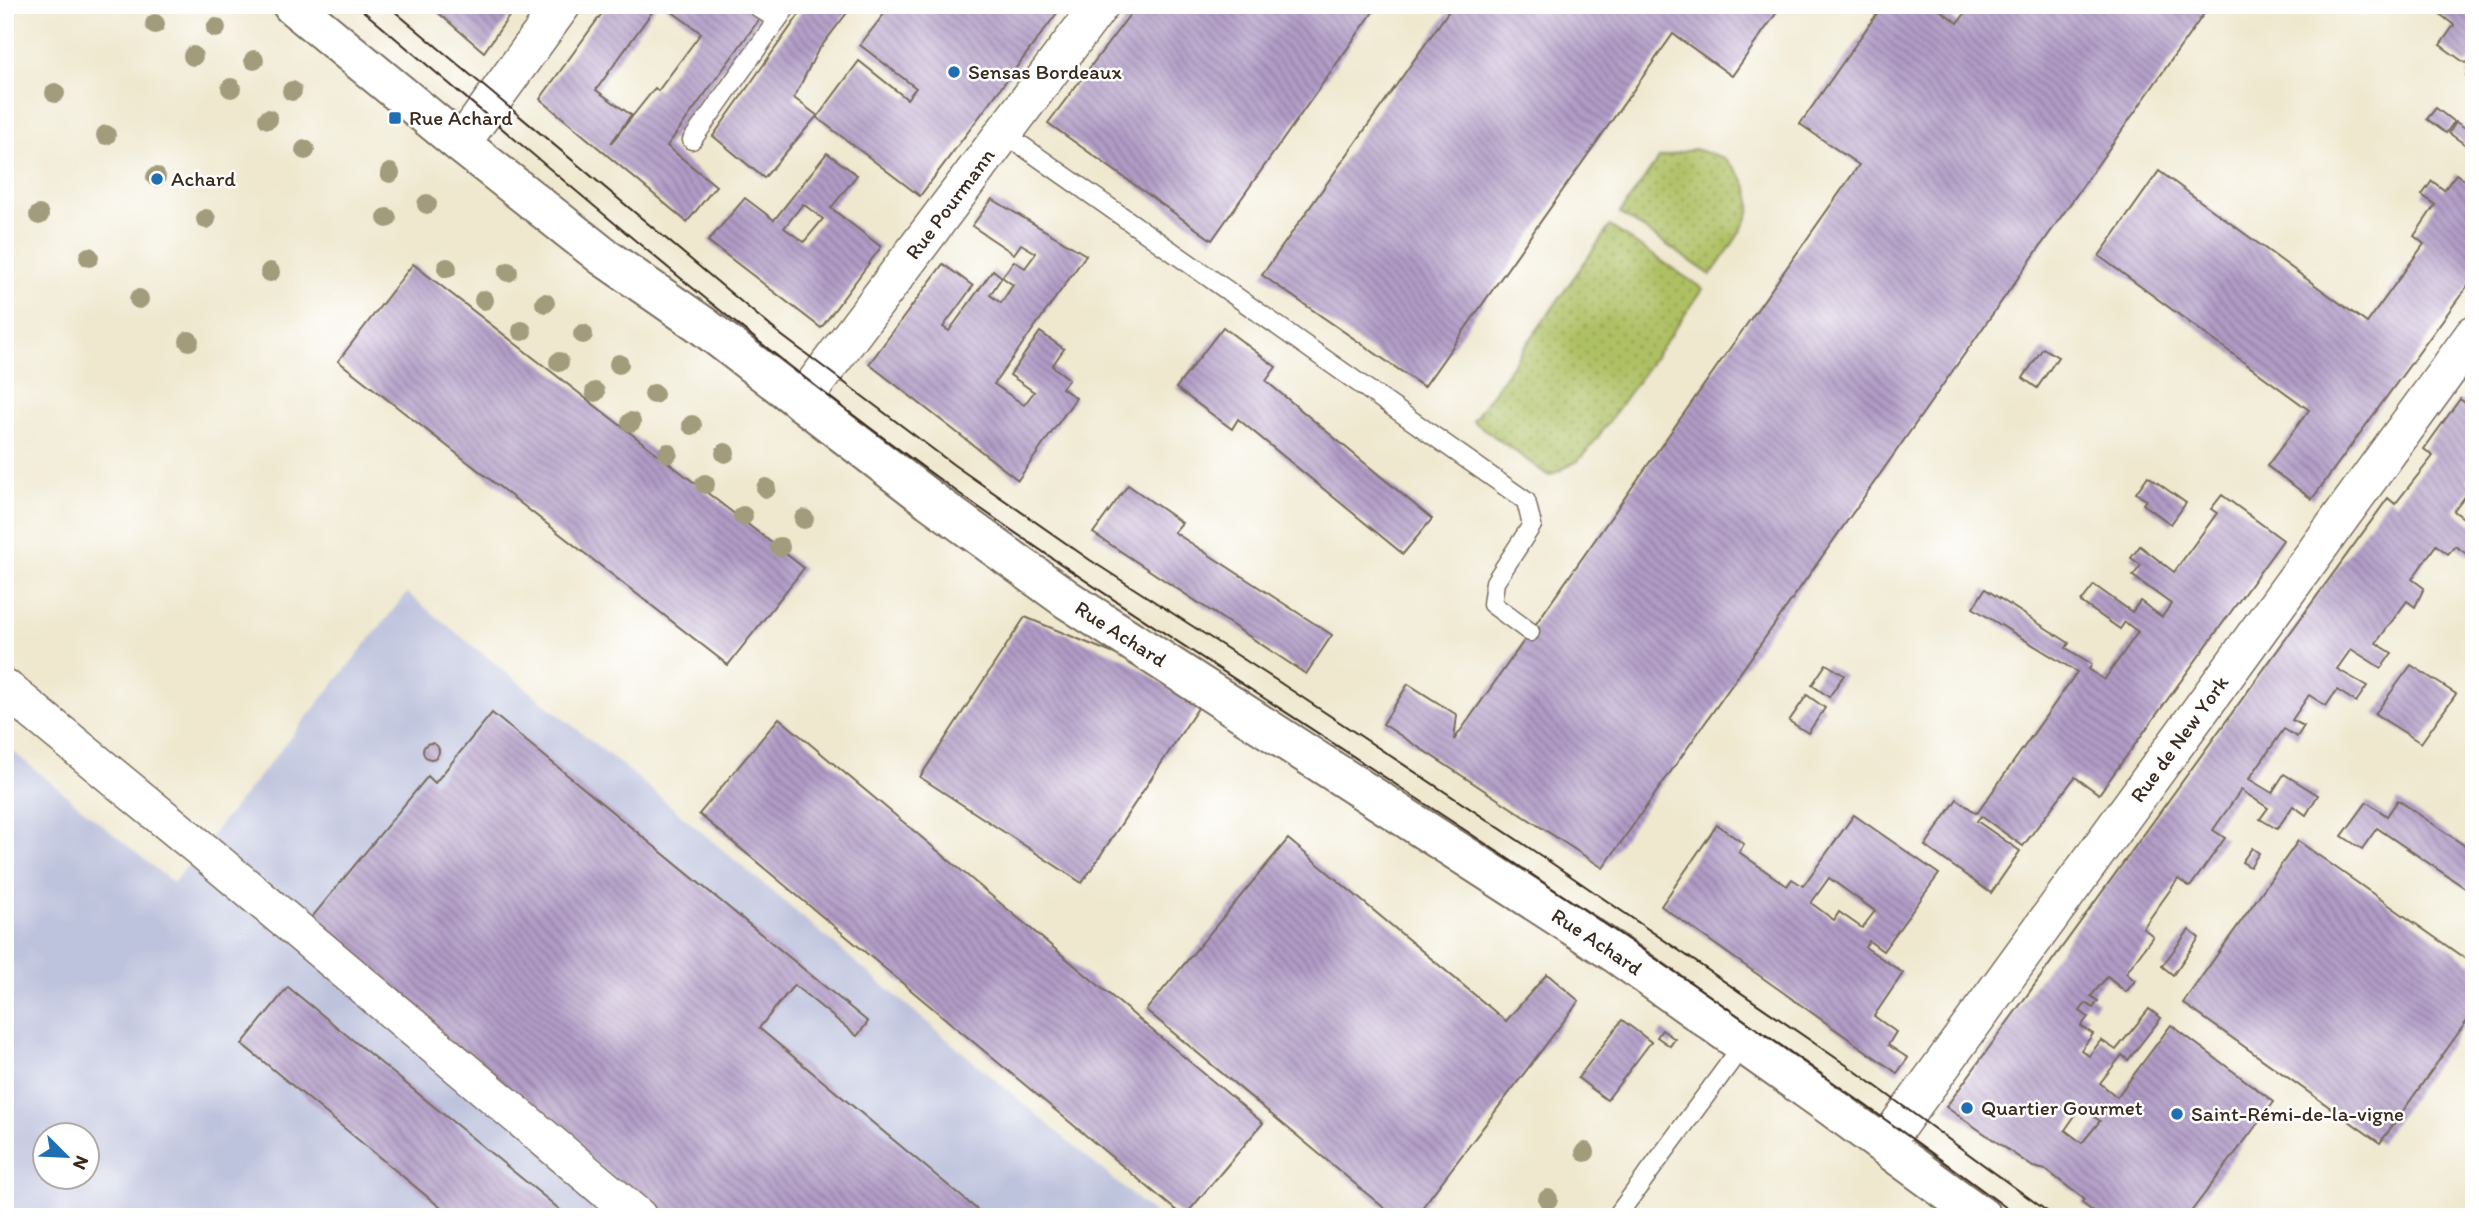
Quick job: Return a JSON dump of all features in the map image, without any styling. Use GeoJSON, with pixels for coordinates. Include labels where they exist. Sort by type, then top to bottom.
{"type":"FeatureCollection","features":[{"type":"Feature","properties":{"kind":"street","name":"Rue Achard"},"geometry":{"type":"LineString","coordinates":[[292,5],[604,257],[702,325],[991,546],[1068,600],[1615,953],[1982,1217]]}},
{"type":"Feature","properties":{"kind":"street"},"geometry":{"type":"LineString","coordinates":[[461,144],[562,5]]}},
{"type":"Feature","properties":{"kind":"street","name":"Rue Pourmann"},"geometry":{"type":"LineString","coordinates":[[801,402],[1100,5]]}},
{"type":"Feature","properties":{"kind":"street","name":"Rue de New York"},"geometry":{"type":"LineString","coordinates":[[1884,1144],[2474,334]]}},
{"type":"Feature","properties":{"kind":"street"},"geometry":{"type":"LineString","coordinates":[[5,688],[201,849],[638,1217]]}},
{"type":"Feature","properties":{"kind":"lane"},"geometry":{"type":"LineString","coordinates":[[755,5],[777,20]]}},
{"type":"Feature","properties":{"kind":"lane"},"geometry":{"type":"LineString","coordinates":[[692,140],[788,5]]}},
{"type":"Feature","properties":{"kind":"lane"},"geometry":{"type":"LineString","coordinates":[[1004,133],[1526,500],[1532,524],[1495,582],[1492,604],[1530,632]]}},
{"type":"Feature","properties":{"kind":"lane"},"geometry":{"type":"LineString","coordinates":[[1616,1217],[1743,1045]]}},
{"type":"Feature","properties":{"kind":"shaded area"},"geometry":{"type":"Polygon","coordinates":[[[407,593],[634,775],[1158,1217],[5,1217],[5,745],[173,883],[407,593]]]}},
{"type":"Feature","properties":{"kind":"green space"},"geometry":{"type":"Polygon","coordinates":[[[1694,149],[1727,161],[1744,181],[1750,197],[1751,205],[1746,221],[1711,275],[1620,213],[1659,158],[1694,149]]]}},
{"type":"Feature","properties":{"kind":"green space"},"geometry":{"type":"Polygon","coordinates":[[[1610,226],[1703,289],[1593,444],[1578,461],[1549,476],[1473,421],[1610,226]]]}},
{"type":"Feature","properties":{"kind":"building"},"geometry":{"type":"Polygon","coordinates":[[[429,5],[517,5],[484,52],[429,5]]]}},
{"type":"Feature","properties":{"kind":"building"},"geometry":{"type":"Polygon","coordinates":[[[608,5],[657,5],[596,90],[631,115],[611,143],[655,88],[658,91],[701,33],[663,5],[743,5],[761,17],[667,146],[716,186],[687,222],[540,99],[608,5]]]}},
{"type":"Feature","properties":{"kind":"building"},"geometry":{"type":"Polygon","coordinates":[[[806,5],[853,5],[817,52],[794,98],[818,116],[859,61],[907,99],[916,88],[860,45],[891,5],[1063,5],[920,196],[816,117],[764,178],[713,136],[806,5]]]}},
{"type":"Feature","properties":{"kind":"building"},"geometry":{"type":"Polygon","coordinates":[[[1137,5],[1378,5],[1212,240],[1048,123],[1137,5]]]}},
{"type":"Feature","properties":{"kind":"building"},"geometry":{"type":"Polygon","coordinates":[[[1453,5],[1782,5],[1732,76],[1673,34],[1424,387],[1262,275],[1453,5]]]}},
{"type":"Feature","properties":{"kind":"building"},"geometry":{"type":"Polygon","coordinates":[[[1883,5],[1933,5],[1958,23],[1971,5],[2210,5],[1603,868],[1383,724],[1408,684],[1457,715],[1454,740],[1859,165],[1800,124],[1883,5]]]}},
{"type":"Feature","properties":{"kind":"building"},"geometry":{"type":"Polygon","coordinates":[[[2447,5],[2474,5],[2474,60],[2465,63],[2440,45],[2454,25],[2441,15],[2447,5]]]}},
{"type":"Feature","properties":{"kind":"building"},"geometry":{"type":"Polygon","coordinates":[[[2470,70],[2474,72],[2474,81],[2466,75],[2470,70]]]}},
{"type":"Feature","properties":{"kind":"building"},"geometry":{"type":"Polygon","coordinates":[[[2436,108],[2454,122],[2446,133],[2427,119],[2436,108]]]}},
{"type":"Feature","properties":{"kind":"building"},"geometry":{"type":"Polygon","coordinates":[[[2456,122],[2470,131],[2474,126],[2474,151],[2449,133],[2456,122]]]}},
{"type":"Feature","properties":{"kind":"building"},"geometry":{"type":"Polygon","coordinates":[[[827,153],[857,175],[831,208],[881,247],[821,328],[708,241],[745,198],[774,220],[827,153]],[[803,204],[784,228],[804,242],[823,219],[803,204]]]}},
{"type":"Feature","properties":{"kind":"building"},"geometry":{"type":"Polygon","coordinates":[[[2159,171],[2367,323],[2424,244],[2414,236],[2435,205],[2422,195],[2432,181],[2444,190],[2456,174],[2474,187],[2474,277],[2312,499],[2267,466],[2309,410],[2099,256],[2159,171]]]}},
{"type":"Feature","properties":{"kind":"building"},"geometry":{"type":"Polygon","coordinates":[[[992,199],[1086,255],[994,384],[1024,405],[1034,392],[1010,375],[1040,332],[1064,349],[1052,366],[1069,379],[1062,388],[1076,398],[1018,480],[869,364],[943,264],[973,286],[943,327],[949,331],[993,270],[1002,277],[1014,261],[1025,268],[1036,253],[1021,244],[1014,254],[972,226],[992,199]],[[1002,277],[990,295],[1001,303],[1013,285],[1002,277]]]}},
{"type":"Feature","properties":{"kind":"building"},"geometry":{"type":"Polygon","coordinates":[[[413,264],[804,568],[728,665],[338,361],[413,264]]]}},
{"type":"Feature","properties":{"kind":"building"},"geometry":{"type":"Polygon","coordinates":[[[1223,327],[1276,367],[1266,381],[1432,519],[1403,554],[1238,419],[1232,429],[1176,388],[1223,327]]]}},
{"type":"Feature","properties":{"kind":"building"},"geometry":{"type":"Polygon","coordinates":[[[2043,348],[2058,357],[2037,388],[2023,378],[2043,348]]]}},
{"type":"Feature","properties":{"kind":"building"},"geometry":{"type":"Polygon","coordinates":[[[2460,399],[2474,410],[2474,472],[2467,481],[2473,486],[2454,511],[2474,526],[2474,559],[2455,546],[2448,554],[2436,545],[2412,579],[2424,588],[2415,607],[2407,601],[2376,643],[2392,653],[2381,668],[2351,649],[2337,669],[2367,686],[2356,702],[2337,690],[2326,706],[2309,695],[2292,720],[2304,726],[2297,737],[2284,729],[2249,779],[2272,793],[2284,774],[2318,795],[2306,815],[2293,806],[2277,829],[2260,819],[2268,808],[2241,790],[2213,830],[2225,838],[2190,887],[2178,879],[2143,928],[2153,936],[2126,973],[2135,981],[2126,992],[2107,977],[2091,996],[2098,1001],[2093,1008],[2086,1003],[2080,1011],[2088,1017],[2081,1026],[2093,1034],[2081,1050],[2089,1056],[2101,1040],[2116,1050],[2149,1009],[2161,1018],[2128,1060],[2122,1055],[2100,1083],[2117,1097],[2171,1025],[2274,1102],[2187,1217],[2100,1217],[2082,1203],[2084,1199],[2046,1170],[2033,1167],[1946,1107],[2388,498],[2395,504],[2433,456],[2424,449],[2460,399]],[[2081,1107],[2065,1130],[2082,1143],[2100,1121],[2081,1107]]]}},
{"type":"Feature","properties":{"kind":"building"},"geometry":{"type":"Polygon","coordinates":[[[2148,476],[2186,503],[2171,524],[2143,504],[2146,500],[2136,493],[2148,476]]]}},
{"type":"Feature","properties":{"kind":"building"},"geometry":{"type":"Polygon","coordinates":[[[1128,485],[1182,523],[1174,532],[1332,635],[1306,674],[1093,533],[1128,485]]]}},
{"type":"Feature","properties":{"kind":"building"},"geometry":{"type":"Polygon","coordinates":[[[2222,495],[2283,540],[2099,794],[2075,777],[2023,846],[1981,816],[1977,821],[2020,851],[1991,893],[1925,846],[1957,799],[1978,812],[2077,672],[1973,608],[1985,589],[2069,643],[2066,648],[2092,664],[2089,669],[2104,680],[2138,632],[2125,622],[2120,629],[2081,602],[2094,585],[2132,612],[2140,601],[2162,617],[2171,604],[2133,576],[2141,565],[2131,558],[2140,546],[2174,572],[2217,513],[2211,509],[2222,495]]]}},
{"type":"Feature","properties":{"kind":"building"},"geometry":{"type":"Polygon","coordinates":[[[1025,617],[1124,658],[1198,708],[1082,883],[920,777],[1025,617]]]}},
{"type":"Feature","properties":{"kind":"building"},"geometry":{"type":"Polygon","coordinates":[[[1826,664],[1844,675],[1829,697],[1812,685],[1826,664]]]}},
{"type":"Feature","properties":{"kind":"building"},"geometry":{"type":"Polygon","coordinates":[[[2411,665],[2456,694],[2421,743],[2375,714],[2411,665]]]}},
{"type":"Feature","properties":{"kind":"building"},"geometry":{"type":"Polygon","coordinates":[[[1807,695],[1825,708],[1808,733],[1789,721],[1807,695]]]}},
{"type":"Feature","properties":{"kind":"building"},"geometry":{"type":"Polygon","coordinates":[[[492,713],[868,1022],[857,1036],[794,985],[759,1028],[986,1217],[663,1217],[307,923],[428,776],[435,783],[492,713]]]}},
{"type":"Feature","properties":{"kind":"building"},"geometry":{"type":"Polygon","coordinates":[[[779,718],[1263,1123],[1184,1217],[699,814],[779,718]]]}},
{"type":"Feature","properties":{"kind":"building"},"geometry":{"type":"Polygon","coordinates":[[[428,743],[434,743],[439,751],[437,757],[428,759],[423,754],[423,748],[428,743]]]}},
{"type":"Feature","properties":{"kind":"building"},"geometry":{"type":"Polygon","coordinates":[[[2398,800],[2474,852],[2474,894],[2377,828],[2362,849],[2342,836],[2367,802],[2387,816],[2398,800]]]}},
{"type":"Feature","properties":{"kind":"building"},"geometry":{"type":"Polygon","coordinates":[[[1854,815],[1939,874],[1883,951],[1869,941],[1865,947],[1903,973],[1874,1016],[1896,1032],[1888,1045],[1908,1058],[1897,1073],[1661,906],[1717,825],[1744,844],[1739,852],[1787,886],[1792,879],[1803,886],[1854,815]],[[1829,878],[1811,903],[1834,920],[1839,912],[1862,928],[1875,911],[1829,878]]]}},
{"type":"Feature","properties":{"kind":"building"},"geometry":{"type":"Polygon","coordinates":[[[1288,839],[1506,1021],[1547,974],[1579,1001],[1415,1217],[1395,1217],[1146,1010],[1288,839]]]}},
{"type":"Feature","properties":{"kind":"building"},"geometry":{"type":"Polygon","coordinates":[[[2298,841],[2474,965],[2474,1011],[2380,1143],[2183,1003],[2298,841]]]}},
{"type":"Feature","properties":{"kind":"building"},"geometry":{"type":"Polygon","coordinates":[[[2252,848],[2259,853],[2250,867],[2242,862],[2252,848]]]}},
{"type":"Feature","properties":{"kind":"building"},"geometry":{"type":"Polygon","coordinates":[[[2189,930],[2199,938],[2173,975],[2162,966],[2189,930]]]}},
{"type":"Feature","properties":{"kind":"building"},"geometry":{"type":"Polygon","coordinates":[[[288,987],[568,1217],[452,1217],[242,1044],[288,987]]]}},
{"type":"Feature","properties":{"kind":"building"},"geometry":{"type":"Polygon","coordinates":[[[1622,1020],[1651,1042],[1607,1100],[1578,1078],[1622,1020]]]}},
{"type":"Feature","properties":{"kind":"building"},"geometry":{"type":"Polygon","coordinates":[[[1662,1030],[1675,1039],[1670,1046],[1657,1037],[1662,1030]]]}},
{"type":"Feature","properties":{"kind":"tram line"},"geometry":{"type":"LineString","coordinates":[[356,5],[718,309],[942,481],[1111,598],[1634,943],[2019,1217]]}},
{"type":"Feature","properties":{"kind":"tram line"},"geometry":{"type":"LineString","coordinates":[[387,5],[781,335],[954,465],[1090,560],[1534,851],[1855,1071],[2055,1217]]}},
{"type":"Feature","properties":{"kind":"place","name":"Sensas Bordeaux"},"geometry":{"type":"Point","coordinates":[954,72]}},
{"type":"Feature","properties":{"kind":"place","name":"Rue Achard"},"geometry":{"type":"Point","coordinates":[395,118]}},
{"type":"Feature","properties":{"kind":"place","name":"Achard"},"geometry":{"type":"Point","coordinates":[157,179]}},
{"type":"Feature","properties":{"kind":"place","name":"Quartier Gourmet"},"geometry":{"type":"Point","coordinates":[1967,1108]}},
{"type":"Feature","properties":{"kind":"place","name":"Saint-Rémi-de-la-vigne"},"geometry":{"type":"Point","coordinates":[2177,1114]}}]}
